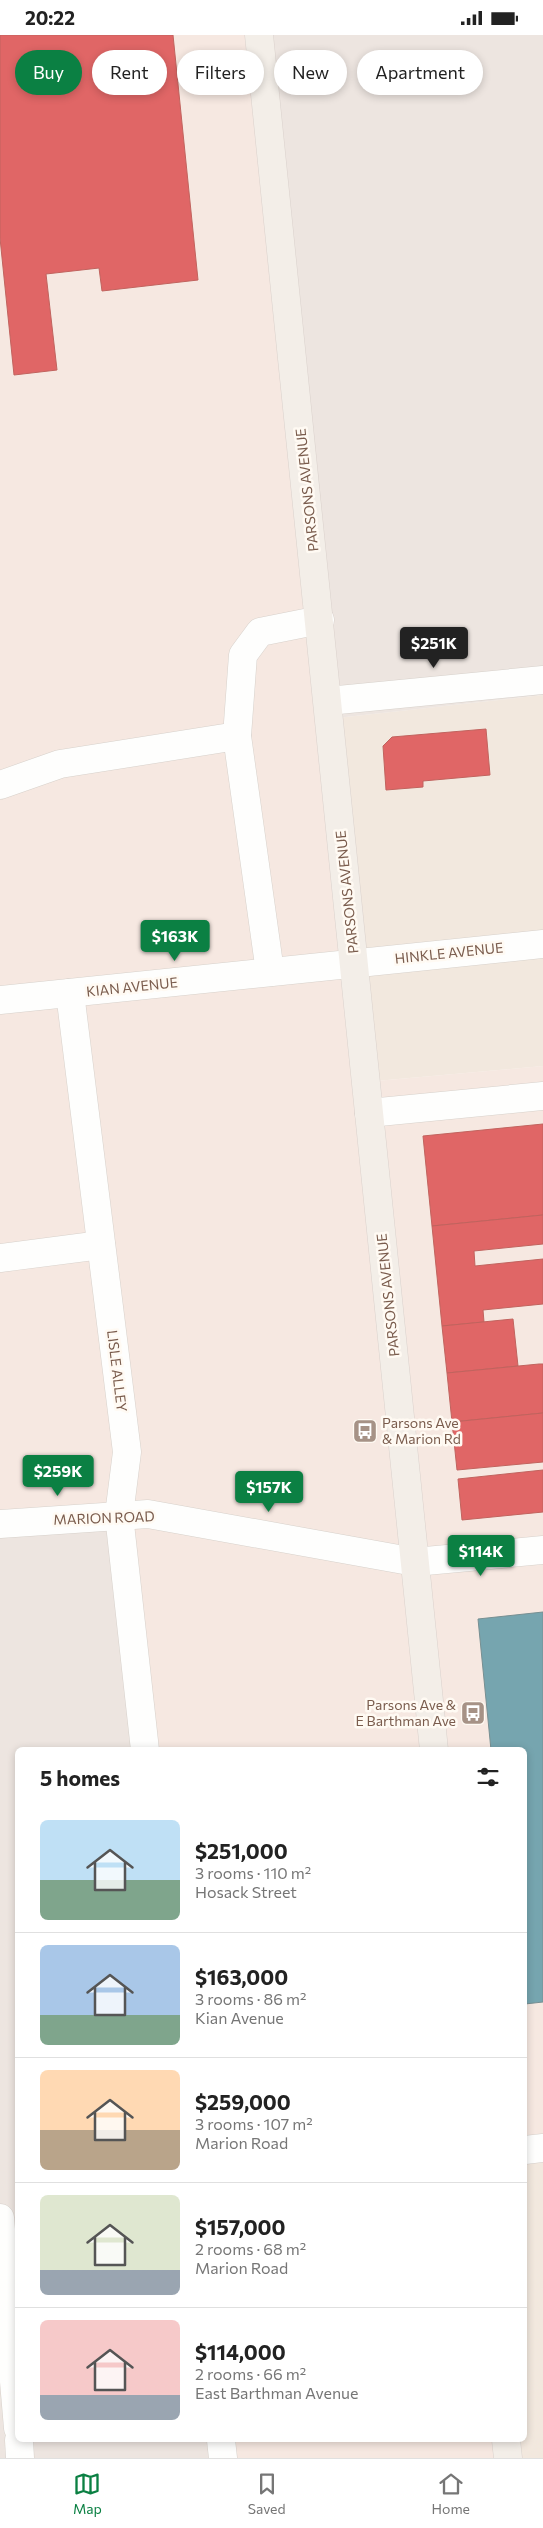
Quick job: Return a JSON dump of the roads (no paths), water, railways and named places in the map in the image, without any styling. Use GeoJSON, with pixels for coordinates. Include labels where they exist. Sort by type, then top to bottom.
{"type":"FeatureCollection","features":[{"type":"Feature","properties":{"kind":"main road","name":"PARSONS AVENUE"},"geometry":{"type":"LineString","coordinates":[[259,35],[434,1747]]}},
{"type":"Feature","properties":{"kind":"main road"},"geometry":{"type":"LineString","coordinates":[[506,2442],[508,2458]]}},
{"type":"Feature","properties":{"kind":"street"},"geometry":{"type":"LineString","coordinates":[[270,972],[237,736],[243,655],[260,632],[320,620]]}},
{"type":"Feature","properties":{"kind":"street"},"geometry":{"type":"LineString","coordinates":[[328,701],[543,680]]}},
{"type":"Feature","properties":{"kind":"street"},"geometry":{"type":"LineString","coordinates":[[0,785],[60,764],[237,736]]}},
{"type":"Feature","properties":{"kind":"street","name":"HINKLE AVENUE"},"geometry":{"type":"LineString","coordinates":[[354,962],[543,944]]}},
{"type":"Feature","properties":{"kind":"street","name":"KIAN AVENUE"},"geometry":{"type":"LineString","coordinates":[[0,1000],[354,962]]}},
{"type":"Feature","properties":{"kind":"street","name":"LISLE ALLEY"},"geometry":{"type":"LineString","coordinates":[[70,993],[126,1452],[119,1515],[145,1747]]}},
{"type":"Feature","properties":{"kind":"street"},"geometry":{"type":"LineString","coordinates":[[369,1113],[543,1096]]}},
{"type":"Feature","properties":{"kind":"street"},"geometry":{"type":"LineString","coordinates":[[0,1258],[101,1245]]}},
{"type":"Feature","properties":{"kind":"street","name":"MARION ROAD"},"geometry":{"type":"LineString","coordinates":[[0,1524],[148,1514],[414,1562],[543,1550]]}},
{"type":"Feature","properties":{"kind":"street"},"geometry":{"type":"LineString","coordinates":[[527,2149],[543,2148]]}},
{"type":"Feature","properties":{"kind":"street"},"geometry":{"type":"LineString","coordinates":[[0,2218],[15,2389]]}},
{"type":"Feature","properties":{"kind":"street"},"geometry":{"type":"LineString","coordinates":[[19,2442],[20,2458]]}},
{"type":"Feature","properties":{"kind":"street"},"geometry":{"type":"LineString","coordinates":[[221,2442],[223,2458]]}},
{"type":"Feature","properties":{"kind":"place","name":"Parsons Ave & Marion Rd"},"geometry":{"type":"Point","coordinates":[365,1431]}},
{"type":"Feature","properties":{"kind":"place","name":"Parsons Ave & E Barthman Ave"},"geometry":{"type":"Point","coordinates":[473,1713]}}]}
